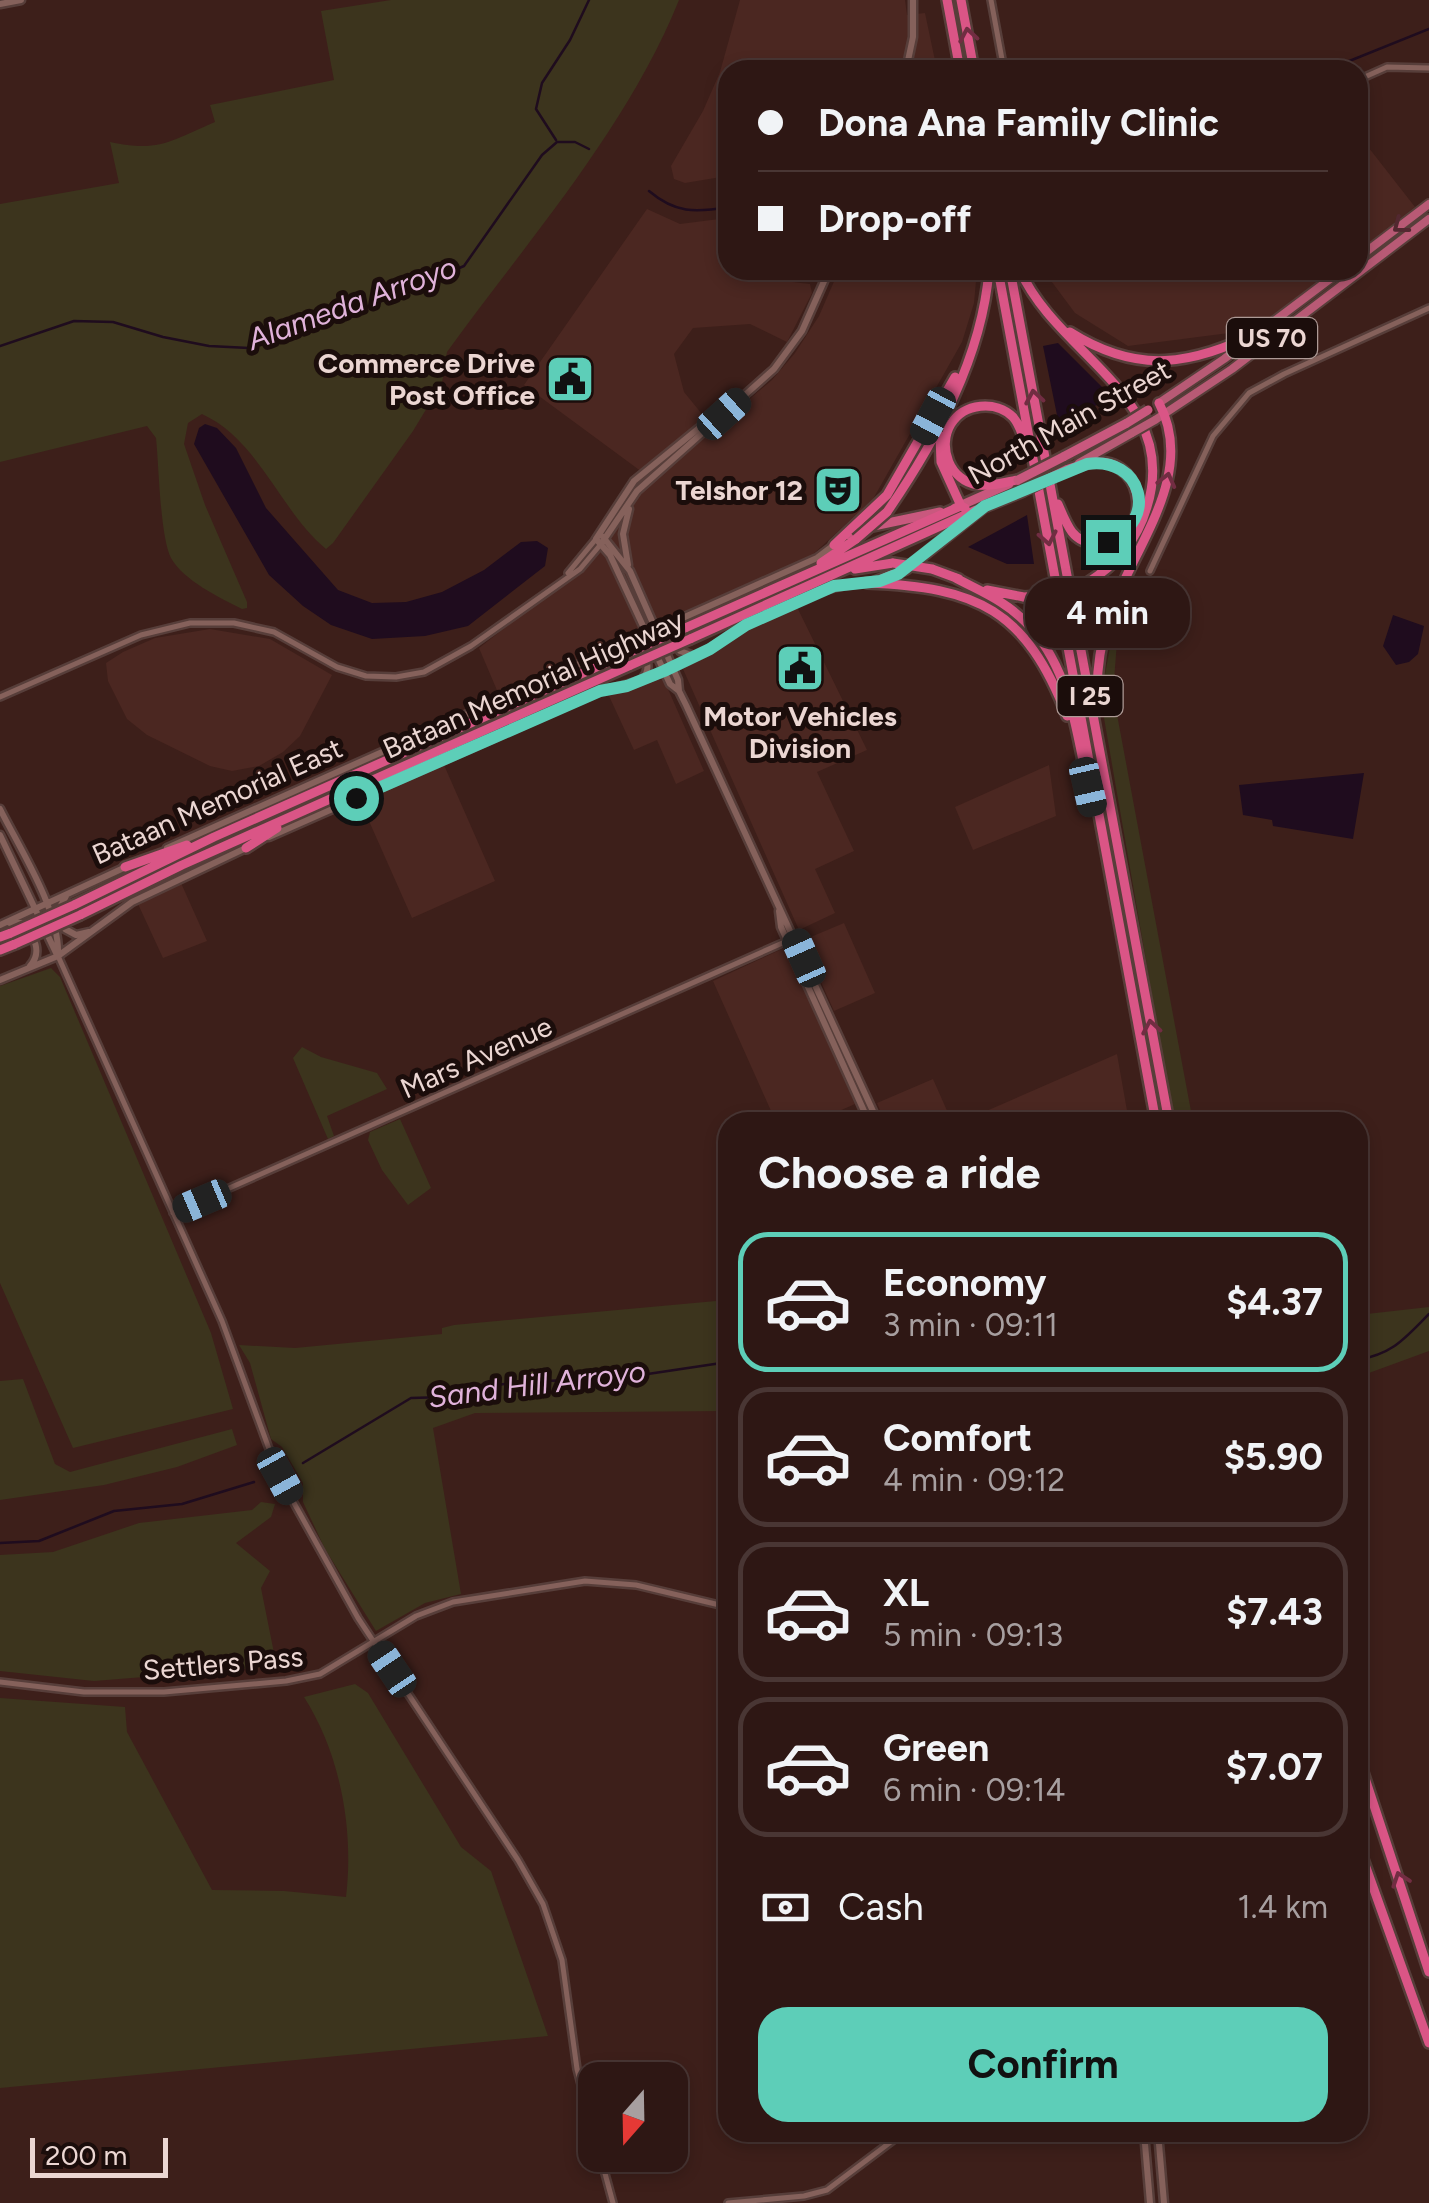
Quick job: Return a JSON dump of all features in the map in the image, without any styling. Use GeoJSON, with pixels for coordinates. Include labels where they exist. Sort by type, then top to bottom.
{"type":"FeatureCollection","features":[{"type":"Feature","properties":{"kind":"highway"},"geometry":{"type":"LineString","coordinates":[[947,0],[958,60]]}},
{"type":"Feature","properties":{"kind":"highway"},"geometry":{"type":"LineString","coordinates":[[962,0],[972,60]]}},
{"type":"Feature","properties":{"kind":"highway"},"geometry":{"type":"LineString","coordinates":[[781,585],[856,539],[887,512],[920,464],[944,418],[971,349],[987,280]]}},
{"type":"Feature","properties":{"kind":"highway","name":"I 25"},"geometry":{"type":"LineString","coordinates":[[1000,280],[1154,1112]]}},
{"type":"Feature","properties":{"kind":"highway","name":"I 25"},"geometry":{"type":"LineString","coordinates":[[1012,280],[1167,1112]]}},
{"type":"Feature","properties":{"kind":"highway"},"geometry":{"type":"LineString","coordinates":[[954,578],[1024,597],[1052,594],[1087,583],[1123,554],[1139,530],[1151,490],[1151,449],[1142,422],[1125,393],[1048,314],[1026,280]]}},
{"type":"Feature","properties":{"kind":"highway"},"geometry":{"type":"LineString","coordinates":[[1048,314],[1094,347],[1120,358],[1152,362],[1177,362],[1260,332]]}},
{"type":"Feature","properties":{"kind":"highway"},"geometry":{"type":"LineString","coordinates":[[834,545],[888,495],[971,349]]}},
{"type":"Feature","properties":{"kind":"highway"},"geometry":{"type":"LineString","coordinates":[[1104,773],[1097,696],[1099,661],[1112,610],[1170,473],[1172,445],[1159,403]]}},
{"type":"Feature","properties":{"kind":"highway","name":"North Main Street"},"geometry":{"type":"LineString","coordinates":[[834,545],[859,529],[961,506],[1063,457],[1159,403]]}},
{"type":"Feature","properties":{"kind":"highway"},"geometry":{"type":"LineString","coordinates":[[1018,480],[976,485],[956,473],[945,444],[950,425],[958,415],[982,406],[1006,412],[1019,425],[1034,465]]}},
{"type":"Feature","properties":{"kind":"highway"},"geometry":{"type":"LineString","coordinates":[[944,418],[938,452],[961,506],[981,508]]}},
{"type":"Feature","properties":{"kind":"highway"},"geometry":{"type":"LineString","coordinates":[[1052,494],[1072,532],[1084,541],[1108,542],[1127,532],[1136,519],[1138,493],[1120,468],[1097,462],[1066,470]]}},
{"type":"Feature","properties":{"kind":"highway","name":"North Main Street"},"geometry":{"type":"LineString","coordinates":[[868,583],[906,569],[981,508],[1066,470]]}},
{"type":"Feature","properties":{"kind":"highway","name":"Bataan Memorial Highway"},"geometry":{"type":"LineString","coordinates":[[5,935],[214,837],[626,654],[680,625],[961,506]]}},
{"type":"Feature","properties":{"kind":"highway","name":"Bataan Memorial Highway"},"geometry":{"type":"LineString","coordinates":[[0,950],[981,508]]}},
{"type":"Feature","properties":{"kind":"highway"},"geometry":{"type":"LineString","coordinates":[[842,570],[893,563],[932,568],[1002,602],[1042,640],[1062,676],[1108,864]]}},
{"type":"Feature","properties":{"kind":"highway"},"geometry":{"type":"LineString","coordinates":[[868,583],[942,589],[976,603],[1012,625],[1044,662],[1080,753]]}},
{"type":"Feature","properties":{"kind":"highway"},"geometry":{"type":"LineString","coordinates":[[246,848],[304,811]]}},
{"type":"Feature","properties":{"kind":"highway"},"geometry":{"type":"LineString","coordinates":[[126,867],[214,837]]}},
{"type":"Feature","properties":{"kind":"highway"},"geometry":{"type":"LineString","coordinates":[[1368,1787],[1429,1972]]}},
{"type":"Feature","properties":{"kind":"highway"},"geometry":{"type":"LineString","coordinates":[[1368,1873],[1429,2043]]}},
{"type":"Feature","properties":{"kind":"main road"},"geometry":{"type":"LineString","coordinates":[[0,4],[22,0]]}},
{"type":"Feature","properties":{"kind":"main road"},"geometry":{"type":"LineString","coordinates":[[908,60],[913,0]]}},
{"type":"Feature","properties":{"kind":"main road"},"geometry":{"type":"LineString","coordinates":[[1368,250],[1429,204]]}},
{"type":"Feature","properties":{"kind":"main road","name":"North Main Street"},"geometry":{"type":"LineString","coordinates":[[1368,265],[1429,218]]}},
{"type":"Feature","properties":{"kind":"main road"},"geometry":{"type":"LineString","coordinates":[[600,539],[638,490],[774,369],[802,331],[825,280]]}},
{"type":"Feature","properties":{"kind":"main road","name":"North Main Street"},"geometry":{"type":"LineString","coordinates":[[1159,403],[1329,280]]}},
{"type":"Feature","properties":{"kind":"main road","name":"North Main Street"},"geometry":{"type":"LineString","coordinates":[[1066,470],[1165,414],[1232,369],[1348,280]]}},
{"type":"Feature","properties":{"kind":"main road"},"geometry":{"type":"LineString","coordinates":[[600,539],[634,482],[699,428],[707,427]]}},
{"type":"Feature","properties":{"kind":"main road"},"geometry":{"type":"LineString","coordinates":[[638,490],[624,534],[632,576],[664,671],[679,691]]}},
{"type":"Feature","properties":{"kind":"main road"},"geometry":{"type":"LineString","coordinates":[[600,539],[632,576]]}},
{"type":"Feature","properties":{"kind":"main road"},"geometry":{"type":"LineString","coordinates":[[600,539],[673,667],[679,691],[869,1112]]}},
{"type":"Feature","properties":{"kind":"main road","name":"Bataan Memorial East"},"geometry":{"type":"LineString","coordinates":[[0,925],[628,642],[680,625],[817,558],[834,545]]}},
{"type":"Feature","properties":{"kind":"main road"},"geometry":{"type":"LineString","coordinates":[[624,583],[632,576]]}},
{"type":"Feature","properties":{"kind":"main road"},"geometry":{"type":"LineString","coordinates":[[0,980],[58,956],[132,902],[246,848],[541,716],[673,667],[746,625],[834,586],[868,583]]}},
{"type":"Feature","properties":{"kind":"main road"},"geometry":{"type":"LineString","coordinates":[[680,625],[671,632],[678,648],[695,656]]}},
{"type":"Feature","properties":{"kind":"main road"},"geometry":{"type":"LineString","coordinates":[[628,642],[641,650],[648,662],[642,679]]}},
{"type":"Feature","properties":{"kind":"main road"},"geometry":{"type":"LineString","coordinates":[[0,809],[46,904],[58,956]]}},
{"type":"Feature","properties":{"kind":"main road"},"geometry":{"type":"LineString","coordinates":[[10,830],[0,835],[58,956]]}},
{"type":"Feature","properties":{"kind":"main road"},"geometry":{"type":"LineString","coordinates":[[11,858],[22,854]]}},
{"type":"Feature","properties":{"kind":"main road"},"geometry":{"type":"LineString","coordinates":[[72,892],[59,906],[65,929],[79,936],[96,928]]}},
{"type":"Feature","properties":{"kind":"main road"},"geometry":{"type":"LineString","coordinates":[[0,925],[23,923],[29,930],[38,956],[26,970]]}},
{"type":"Feature","properties":{"kind":"main road"},"geometry":{"type":"LineString","coordinates":[[846,1061],[852,1084],[868,1112]]}},
{"type":"Feature","properties":{"kind":"main road"},"geometry":{"type":"LineString","coordinates":[[1145,2142],[1150,2203]]}},
{"type":"Feature","properties":{"kind":"main road"},"geometry":{"type":"LineString","coordinates":[[1159,2142],[1164,2203]]}},
{"type":"Feature","properties":{"kind":"street"},"geometry":{"type":"LineString","coordinates":[[991,0],[1002,60]]}},
{"type":"Feature","properties":{"kind":"street"},"geometry":{"type":"LineString","coordinates":[[1368,76],[1387,67],[1429,68]]}},
{"type":"Feature","properties":{"kind":"street"},"geometry":{"type":"LineString","coordinates":[[1150,571],[1213,436],[1249,393],[1429,308]]}},
{"type":"Feature","properties":{"kind":"street"},"geometry":{"type":"LineString","coordinates":[[0,697],[142,635],[190,622],[254,627],[288,639],[352,673],[384,678],[409,676],[455,656],[580,569],[600,539]]}},
{"type":"Feature","properties":{"kind":"street","name":"Mars Avenue"},"geometry":{"type":"LineString","coordinates":[[173,1213],[791,939]]}},
{"type":"Feature","properties":{"kind":"street"},"geometry":{"type":"LineString","coordinates":[[58,956],[222,1321],[280,1476],[358,1618],[543,1904],[562,1960],[578,2077]]}},
{"type":"Feature","properties":{"kind":"street","name":"Settlers Pass"},"geometry":{"type":"LineString","coordinates":[[0,1682],[84,1692],[164,1692],[286,1682],[320,1674],[416,1616],[453,1602],[569,1583],[630,1584],[718,1604]]}},
{"type":"Feature","properties":{"kind":"street"},"geometry":{"type":"LineString","coordinates":[[728,2203],[827,2190],[891,2142]]}},
{"type":"Feature","properties":{"kind":"street"},"geometry":{"type":"LineString","coordinates":[[605,2172],[613,2203]]}},
{"type":"Feature","properties":{"kind":"shaded area"},"geometry":{"type":"Polygon","coordinates":[[[391,0],[679,0],[657,48],[604,139],[447,352],[442,383],[413,431],[333,543],[326,549],[310,533],[254,458],[222,426],[202,414],[188,423],[184,444],[205,505],[247,602],[247,608],[242,609],[193,581],[171,558],[162,518],[156,438],[147,426],[0,462],[0,204],[119,183],[110,142],[141,146],[165,143],[215,122],[210,105],[334,80],[321,11],[391,0]]]}},
{"type":"Feature","properties":{"kind":"shaded area"},"geometry":{"type":"Polygon","coordinates":[[[740,0],[905,0],[907,15],[925,13],[935,60],[723,60],[740,0]]]}},
{"type":"Feature","properties":{"kind":"shaded area"},"geometry":{"type":"Polygon","coordinates":[[[718,77],[718,178],[685,183],[674,179],[671,166],[718,77]]]}},
{"type":"Feature","properties":{"kind":"shaded area"},"geometry":{"type":"Polygon","coordinates":[[[1368,147],[1415,207],[1368,243],[1368,147]]]}},
{"type":"Feature","properties":{"kind":"shaded area"},"geometry":{"type":"Polygon","coordinates":[[[647,209],[680,224],[718,219],[718,280],[810,284],[812,293],[787,342],[750,324],[693,328],[674,354],[684,392],[706,419],[642,472],[524,385],[647,209]]]}},
{"type":"Feature","properties":{"kind":"shaded area"},"geometry":{"type":"Polygon","coordinates":[[[835,280],[976,280],[974,303],[962,342],[873,499],[809,558],[499,695],[479,648],[592,560],[639,492],[772,380],[819,316],[835,280]]]}},
{"type":"Feature","properties":{"kind":"shaded area"},"geometry":{"type":"Polygon","coordinates":[[[1050,280],[1320,280],[1273,316],[1237,332],[1128,346],[1075,313],[1050,280]]]}},
{"type":"Feature","properties":{"kind":"shaded area"},"geometry":{"type":"Polygon","coordinates":[[[1058,343],[1112,397],[1059,425],[1043,346],[1058,343]]]}},
{"type":"Feature","properties":{"kind":"shaded area"},"geometry":{"type":"Polygon","coordinates":[[[205,424],[217,428],[236,448],[266,508],[338,590],[372,603],[406,602],[442,592],[484,570],[521,542],[537,541],[548,548],[545,566],[468,626],[425,636],[372,639],[331,625],[269,575],[194,444],[199,428],[205,424]]]}},
{"type":"Feature","properties":{"kind":"shaded area"},"geometry":{"type":"Polygon","coordinates":[[[1027,515],[1034,564],[1007,564],[968,547],[1027,515]]]}},
{"type":"Feature","properties":{"kind":"shaded area"},"geometry":{"type":"Polygon","coordinates":[[[796,605],[867,750],[817,772],[854,851],[815,869],[835,913],[799,930],[683,669],[743,629],[796,605]]]}},
{"type":"Feature","properties":{"kind":"shaded area"},"geometry":{"type":"Polygon","coordinates":[[[1393,615],[1424,626],[1418,654],[1409,662],[1396,665],[1383,646],[1393,615]]]}},
{"type":"Feature","properties":{"kind":"shaded area"},"geometry":{"type":"Polygon","coordinates":[[[1114,626],[1118,629],[1113,693],[1191,1112],[1172,1112],[1104,718],[1105,674],[1114,626]]]}},
{"type":"Feature","properties":{"kind":"shaded area"},"geometry":{"type":"Polygon","coordinates":[[[210,629],[270,639],[332,675],[300,736],[259,766],[232,771],[210,766],[147,735],[127,719],[108,681],[106,663],[123,652],[155,638],[210,629]]]}},
{"type":"Feature","properties":{"kind":"shaded area"},"geometry":{"type":"Polygon","coordinates":[[[664,680],[704,771],[676,784],[657,740],[634,750],[609,696],[664,680]]]}},
{"type":"Feature","properties":{"kind":"shaded area"},"geometry":{"type":"Polygon","coordinates":[[[444,765],[495,881],[412,918],[361,803],[444,765]]]}},
{"type":"Feature","properties":{"kind":"shaded area"},"geometry":{"type":"Polygon","coordinates":[[[1049,765],[1056,816],[973,850],[955,807],[1049,765]]]}},
{"type":"Feature","properties":{"kind":"shaded area"},"geometry":{"type":"Polygon","coordinates":[[[1364,773],[1353,839],[1273,826],[1272,820],[1243,815],[1239,785],[1364,773]]]}},
{"type":"Feature","properties":{"kind":"shaded area"},"geometry":{"type":"Polygon","coordinates":[[[181,883],[207,941],[163,958],[138,904],[181,883]]]}},
{"type":"Feature","properties":{"kind":"shaded area"},"geometry":{"type":"Polygon","coordinates":[[[844,923],[875,993],[834,1011],[804,944],[806,939],[844,923]]]}},
{"type":"Feature","properties":{"kind":"shaded area"},"geometry":{"type":"Polygon","coordinates":[[[782,949],[787,951],[855,1104],[837,1112],[772,1112],[713,981],[782,949]]]}},
{"type":"Feature","properties":{"kind":"shaded area"},"geometry":{"type":"Polygon","coordinates":[[[51,968],[60,977],[211,1333],[233,1409],[73,1448],[0,1283],[0,986],[51,968]]]}},
{"type":"Feature","properties":{"kind":"shaded area"},"geometry":{"type":"Polygon","coordinates":[[[302,1047],[321,1057],[377,1073],[387,1089],[327,1116],[334,1136],[328,1139],[293,1058],[302,1047]]]}},
{"type":"Feature","properties":{"kind":"shaded area"},"geometry":{"type":"Polygon","coordinates":[[[1117,1054],[1127,1112],[984,1112],[1117,1054]]]}},
{"type":"Feature","properties":{"kind":"shaded area"},"geometry":{"type":"Polygon","coordinates":[[[933,1079],[948,1112],[881,1112],[877,1103],[933,1079]]]}},
{"type":"Feature","properties":{"kind":"shaded area"},"geometry":{"type":"Polygon","coordinates":[[[400,1119],[431,1188],[408,1205],[382,1170],[368,1140],[370,1132],[400,1119]]]}},
{"type":"Feature","properties":{"kind":"shaded area"},"geometry":{"type":"Polygon","coordinates":[[[718,1301],[718,1411],[475,1413],[433,1428],[461,1594],[425,1603],[376,1631],[325,1549],[303,1502],[303,1483],[282,1447],[271,1439],[250,1363],[239,1345],[295,1348],[442,1334],[442,1328],[718,1301]]]}},
{"type":"Feature","properties":{"kind":"shaded area"},"geometry":{"type":"Polygon","coordinates":[[[1429,1307],[1429,1351],[1368,1373],[1368,1314],[1429,1307]]]}},
{"type":"Feature","properties":{"kind":"shaded area"},"geometry":{"type":"Polygon","coordinates":[[[23,1379],[55,1464],[70,1472],[232,1429],[237,1445],[177,1467],[104,1485],[0,1500],[0,1381],[23,1379]]]}},
{"type":"Feature","properties":{"kind":"shaded area"},"geometry":{"type":"Polygon","coordinates":[[[261,1502],[275,1504],[271,1517],[236,1543],[270,1571],[261,1588],[276,1663],[269,1667],[94,1681],[0,1671],[0,1555],[53,1552],[139,1523],[252,1510],[261,1502]]]}},
{"type":"Feature","properties":{"kind":"shaded area"},"geometry":{"type":"Polygon","coordinates":[[[355,1684],[368,1693],[461,1847],[491,1871],[548,2036],[0,2088],[0,1698],[125,1707],[127,1732],[212,1890],[346,1897],[348,1846],[342,1794],[327,1743],[304,1697],[355,1684]]]}},
{"type":"Feature","properties":{"kind":"waterway"},"geometry":{"type":"LineString","coordinates":[[556,140],[536,109],[542,83],[570,40],[589,0]]}},
{"type":"Feature","properties":{"kind":"waterway","name":"Alameda Arroyo"},"geometry":{"type":"LineString","coordinates":[[1352,60],[1429,29]]}},
{"type":"Feature","properties":{"kind":"waterway","name":"Alameda Arroyo"},"geometry":{"type":"LineString","coordinates":[[0,346],[74,321],[113,322],[209,346],[249,348],[319,320],[355,312],[464,266],[542,155],[557,142],[575,142],[589,149]]}},
{"type":"Feature","properties":{"kind":"waterway","name":"Alameda Arroyo"},"geometry":{"type":"LineString","coordinates":[[649,191],[686,210],[718,208]]}},
{"type":"Feature","properties":{"kind":"waterway","name":"Sand Hill Arroyo"},"geometry":{"type":"LineString","coordinates":[[1368,1358],[1390,1349],[1429,1314]]}},
{"type":"Feature","properties":{"kind":"waterway","name":"Sand Hill Arroyo"},"geometry":{"type":"LineString","coordinates":[[303,1463],[411,1398],[445,1397],[461,1390],[520,1382],[621,1378],[718,1363]]}},
{"type":"Feature","properties":{"kind":"waterway","name":"Sand Hill Arroyo"},"geometry":{"type":"LineString","coordinates":[[0,1543],[39,1541],[114,1511],[182,1504],[254,1482]]}},
{"type":"Feature","properties":{"kind":"place","name":"Commerce Drive Post Office"},"geometry":{"type":"Point","coordinates":[570,379]}},
{"type":"Feature","properties":{"kind":"place","name":"Telshor 12"},"geometry":{"type":"Point","coordinates":[838,490]}},
{"type":"Feature","properties":{"kind":"place","name":"Motor Vehicles Division"},"geometry":{"type":"Point","coordinates":[800,668]}},
{"type":"Feature","properties":{"kind":"route"},"geometry":{"type":"LineString","coordinates":[[356,798],[600,691],[627,686],[664,671],[710,649],[746,625],[834,586],[880,581],[898,574],[985,506],[1066,470],[1097,462],[1120,468],[1129,476],[1138,493],[1139,510],[1132,526],[1108,542]]}}]}
